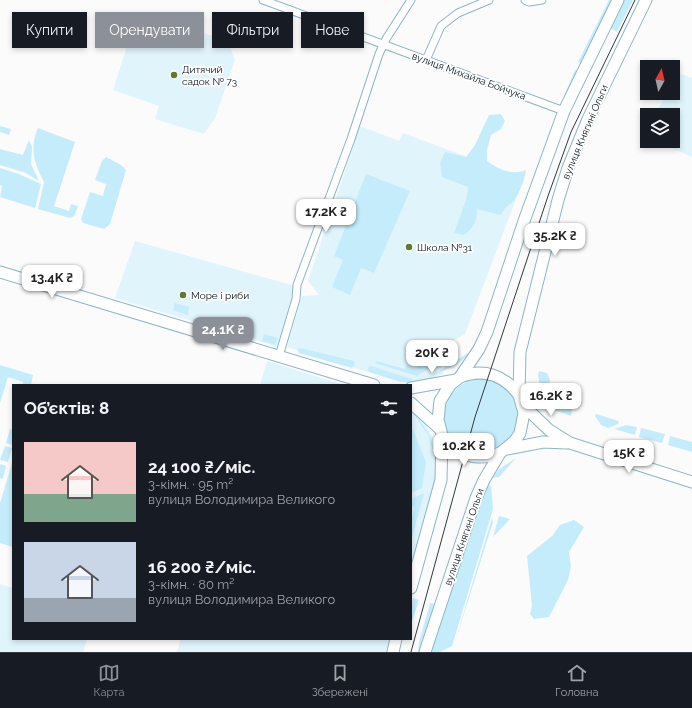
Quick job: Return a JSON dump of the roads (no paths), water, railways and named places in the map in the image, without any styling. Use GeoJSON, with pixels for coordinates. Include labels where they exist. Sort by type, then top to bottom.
{"type":"FeatureCollection","features":[{"type":"Feature","properties":{"kind":"main road"},"geometry":{"type":"LineString","coordinates":[[412,584],[441,480],[441,432],[438,420],[440,402],[444,393],[459,378],[479,349],[487,332],[524,221],[564,111],[618,0]]}},
{"type":"Feature","properties":{"kind":"main road","name":"вулиця Княгині Ольги"},"geometry":{"type":"LineString","coordinates":[[425,652],[476,498],[484,480],[504,451],[520,433],[524,413],[520,399],[519,362],[522,340],[568,168],[588,120],[646,0]]}},
{"type":"Feature","properties":{"kind":"main road"},"geometry":{"type":"LineString","coordinates":[[0,272],[371,384]]}},
{"type":"Feature","properties":{"kind":"main road"},"geometry":{"type":"LineString","coordinates":[[412,388],[459,378],[477,372],[494,374],[512,386],[520,399],[549,430],[570,443],[692,482]]}},
{"type":"Feature","properties":{"kind":"main road"},"geometry":{"type":"LineString","coordinates":[[412,404],[441,432],[449,444],[457,451],[468,456],[484,458],[504,451],[543,442],[570,443]]}},
{"type":"Feature","properties":{"kind":"main road"},"geometry":{"type":"LineString","coordinates":[[393,652],[396,640]]}},
{"type":"Feature","properties":{"kind":"street","name":"вулиця Михайла Бойчука"},"geometry":{"type":"LineString","coordinates":[[263,0],[564,111]]}},
{"type":"Feature","properties":{"kind":"street"},"geometry":{"type":"LineString","coordinates":[[280,356],[296,300],[297,285],[351,139],[383,45],[411,0]]}},
{"type":"Feature","properties":{"kind":"street"},"geometry":{"type":"LineString","coordinates":[[426,60],[441,26],[458,13],[489,0]]}},
{"type":"Feature","properties":{"kind":"street"},"geometry":{"type":"LineString","coordinates":[[525,0],[529,2],[542,0]]}},
{"type":"Feature","properties":{"kind":"tram line"},"geometry":{"type":"LineString","coordinates":[[411,652],[475,417],[548,196],[571,132],[635,0]]}},
{"type":"Feature","properties":{"kind":"place","name":"Дитячий садок № 73"},"geometry":{"type":"Point","coordinates":[174,75]}},
{"type":"Feature","properties":{"kind":"place","name":"Школа №31"},"geometry":{"type":"Point","coordinates":[409,247]}},
{"type":"Feature","properties":{"kind":"place","name":"Море і риби"},"geometry":{"type":"Point","coordinates":[183,295]}}]}
